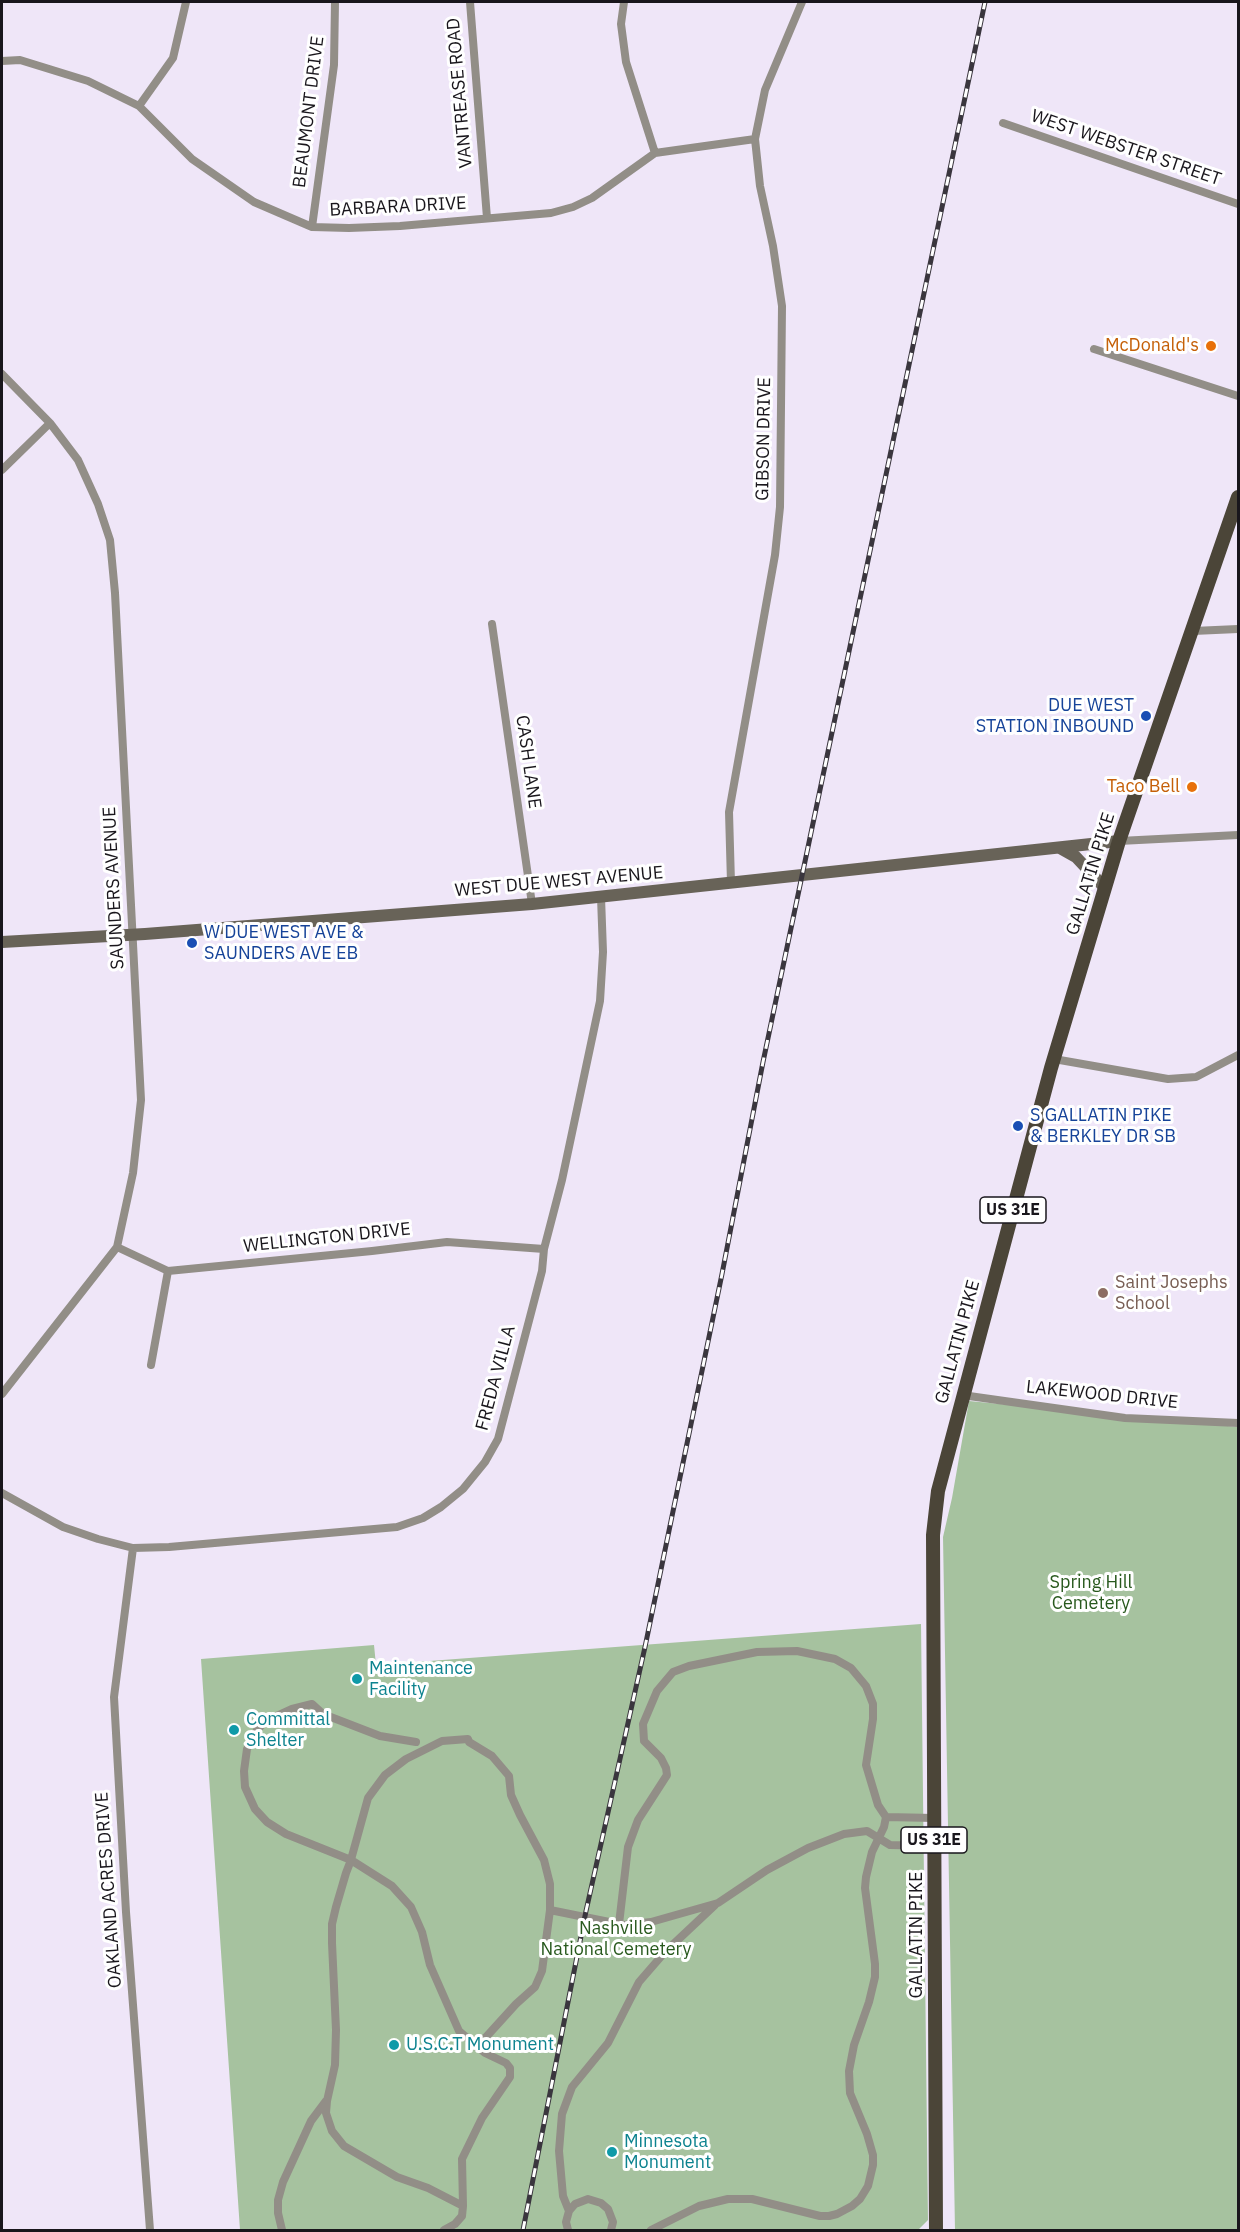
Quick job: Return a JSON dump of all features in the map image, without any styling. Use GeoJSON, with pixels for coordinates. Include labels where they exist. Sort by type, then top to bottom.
{"type":"FeatureCollection","features":[{"type":"Feature","properties":{"kind":"main road","name":"GALLATIN PIKE"},"geometry":{"type":"LineString","coordinates":[[936,2230],[933,1535],[938,1491],[1054,1059],[1119,841],[1239,497]]}},
{"type":"Feature","properties":{"kind":"main road","name":"WEST DUE WEST AVENUE"},"geometry":{"type":"LineString","coordinates":[[2,942],[133,935],[532,904],[1119,841]]}},
{"type":"Feature","properties":{"kind":"main road"},"geometry":{"type":"LineString","coordinates":[[1060,848],[1076,857],[1105,888]]}},
{"type":"Feature","properties":{"kind":"street"},"geometry":{"type":"LineString","coordinates":[[139,106],[173,58],[186,2]]}},
{"type":"Feature","properties":{"kind":"street","name":"BEAUMONT DRIVE"},"geometry":{"type":"LineString","coordinates":[[312,227],[334,65],[335,2]]}},
{"type":"Feature","properties":{"kind":"street","name":"VANTREASE ROAD"},"geometry":{"type":"LineString","coordinates":[[470,2],[487,218]]}},
{"type":"Feature","properties":{"kind":"street"},"geometry":{"type":"LineString","coordinates":[[624,2],[621,24],[626,62],[655,153]]}},
{"type":"Feature","properties":{"kind":"street","name":"GIBSON DRIVE"},"geometry":{"type":"LineString","coordinates":[[731,883],[729,812],[775,555],[780,507],[782,306],[773,246],[760,186],[755,139],[765,90],[802,2]]}},
{"type":"Feature","properties":{"kind":"street","name":"BARBARA DRIVE"},"geometry":{"type":"LineString","coordinates":[[2,61],[20,60],[88,81],[139,106],[192,159],[254,202],[312,227],[380,227],[551,213],[573,207],[592,198],[655,153],[755,139]]}},
{"type":"Feature","properties":{"kind":"street","name":"WEST WEBSTER STREET"},"geometry":{"type":"LineString","coordinates":[[1003,123],[1239,204]]}},
{"type":"Feature","properties":{"kind":"street"},"geometry":{"type":"LineString","coordinates":[[1094,349],[1239,396]]}},
{"type":"Feature","properties":{"kind":"street","name":"SAUNDERS AVENUE"},"geometry":{"type":"LineString","coordinates":[[2,374],[50,423],[78,460],[96,497],[110,540],[115,592],[141,1100],[133,1173],[117,1247],[2,1394]]}},
{"type":"Feature","properties":{"kind":"street"},"geometry":{"type":"LineString","coordinates":[[2,470],[50,423]]}},
{"type":"Feature","properties":{"kind":"street","name":"CASH LANE"},"geometry":{"type":"LineString","coordinates":[[492,624],[532,904]]}},
{"type":"Feature","properties":{"kind":"street"},"geometry":{"type":"LineString","coordinates":[[1192,631],[1239,629]]}},
{"type":"Feature","properties":{"kind":"street"},"geometry":{"type":"LineString","coordinates":[[1119,841],[1239,835]]}},
{"type":"Feature","properties":{"kind":"street","name":"FREDA VILLA"},"geometry":{"type":"LineString","coordinates":[[2,1493],[63,1527],[133,1548],[204,1546],[397,1527],[423,1518],[463,1489],[485,1462],[498,1439],[542,1271],[544,1249],[562,1180],[600,1001],[603,952],[601,897]]}},
{"type":"Feature","properties":{"kind":"street"},"geometry":{"type":"LineString","coordinates":[[1054,1059],[1168,1079],[1196,1077],[1239,1055]]}},
{"type":"Feature","properties":{"kind":"street","name":"WELLINGTON DRIVE"},"geometry":{"type":"LineString","coordinates":[[168,1271],[447,1242],[544,1249]]}},
{"type":"Feature","properties":{"kind":"street"},"geometry":{"type":"LineString","coordinates":[[117,1247],[168,1271],[151,1365]]}},
{"type":"Feature","properties":{"kind":"street","name":"LAKEWOOD DRIVE"},"geometry":{"type":"LineString","coordinates":[[962,1395],[1125,1418],[1239,1423]]}},
{"type":"Feature","properties":{"kind":"street","name":"OAKLAND ACRES DRIVE"},"geometry":{"type":"LineString","coordinates":[[133,1548],[114,1697],[125,1907],[150,2230]]}},
{"type":"Feature","properties":{"kind":"street"},"geometry":{"type":"LineString","coordinates":[[619,1924],[628,1847],[638,1820],[667,1775],[661,1758],[644,1741],[643,1724],[657,1691],[673,1672],[689,1666],[757,1652],[797,1650],[835,1659],[851,1668],[866,1686],[873,1704],[866,1765],[878,1804],[886,1817],[868,1865],[865,1888],[875,1977],[854,2045],[849,2071],[850,2093],[873,2155],[871,2175],[860,2199],[844,2211],[829,2216],[820,2216],[752,2199],[728,2199],[693,2209],[651,2230]]}},
{"type":"Feature","properties":{"kind":"street"},"geometry":{"type":"LineString","coordinates":[[416,1742],[380,1736],[323,1714],[312,1704],[292,1709],[266,1721],[257,1730],[247,1749],[244,1771],[245,1787],[255,1809],[267,1822],[286,1834],[351,1860],[393,1886],[411,1907],[422,1932],[430,1965],[459,2031],[485,2053],[506,2063],[511,2073],[482,2118],[462,2159],[462,2216],[455,2224],[444,2230]]}},
{"type":"Feature","properties":{"kind":"street"},"geometry":{"type":"LineString","coordinates":[[463,2206],[428,2188],[397,2177],[344,2146],[332,2131],[326,2113],[335,2066],[332,1924],[368,1798],[385,1775],[406,1759],[442,1741],[468,1739],[469,1742],[492,1756],[509,1776],[511,1795],[544,1860],[550,1884],[550,1910],[542,1971],[535,1987],[516,2004],[477,2047]]}},
{"type":"Feature","properties":{"kind":"street"},"geometry":{"type":"LineString","coordinates":[[886,1817],[934,1818]]}},
{"type":"Feature","properties":{"kind":"street"},"geometry":{"type":"LineString","coordinates":[[568,2230],[569,2211],[563,2196],[559,2151],[562,2114],[572,2087],[608,2043],[639,1982],[673,1945],[718,1903],[767,1869],[830,1838],[863,1831],[870,1832],[890,1845],[934,1846]]}},
{"type":"Feature","properties":{"kind":"street"},"geometry":{"type":"LineString","coordinates":[[550,1910],[619,1924],[639,1924],[718,1903]]}},
{"type":"Feature","properties":{"kind":"street"},"geometry":{"type":"LineString","coordinates":[[282,2230],[278,2200],[283,2182],[311,2121],[327,2101]]}},
{"type":"Feature","properties":{"kind":"street"},"geometry":{"type":"LineString","coordinates":[[569,2211],[579,2202],[588,2199],[597,2201],[605,2205],[610,2213],[613,2222],[611,2230]]}},
{"type":"Feature","properties":{"kind":"green space","name":"Spring Hill Cemetery"},"geometry":{"type":"Polygon","coordinates":[[[969,1401],[1238,1427],[1238,2230],[955,2230],[943,1537],[969,1401]]]}},
{"type":"Feature","properties":{"kind":"green space","name":"Nashville National Cemetery"},"geometry":{"type":"Polygon","coordinates":[[[921,1624],[928,2220],[918,2230],[240,2230],[201,1659],[374,1645],[376,1665],[921,1624]]]}},
{"type":"Feature","properties":{"kind":"railway"},"geometry":{"type":"LineString","coordinates":[[523,2230],[586,1911],[645,1647],[763,1062],[985,2]]}},
{"type":"Feature","properties":{"kind":"place","name":"McDonald's"},"geometry":{"type":"Point","coordinates":[1211,346]}},
{"type":"Feature","properties":{"kind":"place","name":"DUE WEST STATION INBOUND"},"geometry":{"type":"Point","coordinates":[1146,716]}},
{"type":"Feature","properties":{"kind":"place","name":"Taco Bell"},"geometry":{"type":"Point","coordinates":[1192,787]}},
{"type":"Feature","properties":{"kind":"place","name":"W DUE WEST AVE & SAUNDERS AVE EB"},"geometry":{"type":"Point","coordinates":[192,943]}},
{"type":"Feature","properties":{"kind":"place","name":"S GALLATIN PIKE & BERKLEY DR SB"},"geometry":{"type":"Point","coordinates":[1018,1126]}},
{"type":"Feature","properties":{"kind":"place","name":"Saint Josephs School"},"geometry":{"type":"Point","coordinates":[1103,1293]}},
{"type":"Feature","properties":{"kind":"place","name":"Maintenance Facility"},"geometry":{"type":"Point","coordinates":[357,1679]}},
{"type":"Feature","properties":{"kind":"place","name":"Committal Shelter"},"geometry":{"type":"Point","coordinates":[234,1730]}},
{"type":"Feature","properties":{"kind":"place","name":"U.S.C.T Monument"},"geometry":{"type":"Point","coordinates":[394,2045]}},
{"type":"Feature","properties":{"kind":"place","name":"Minnesota Monument"},"geometry":{"type":"Point","coordinates":[612,2152]}}]}
